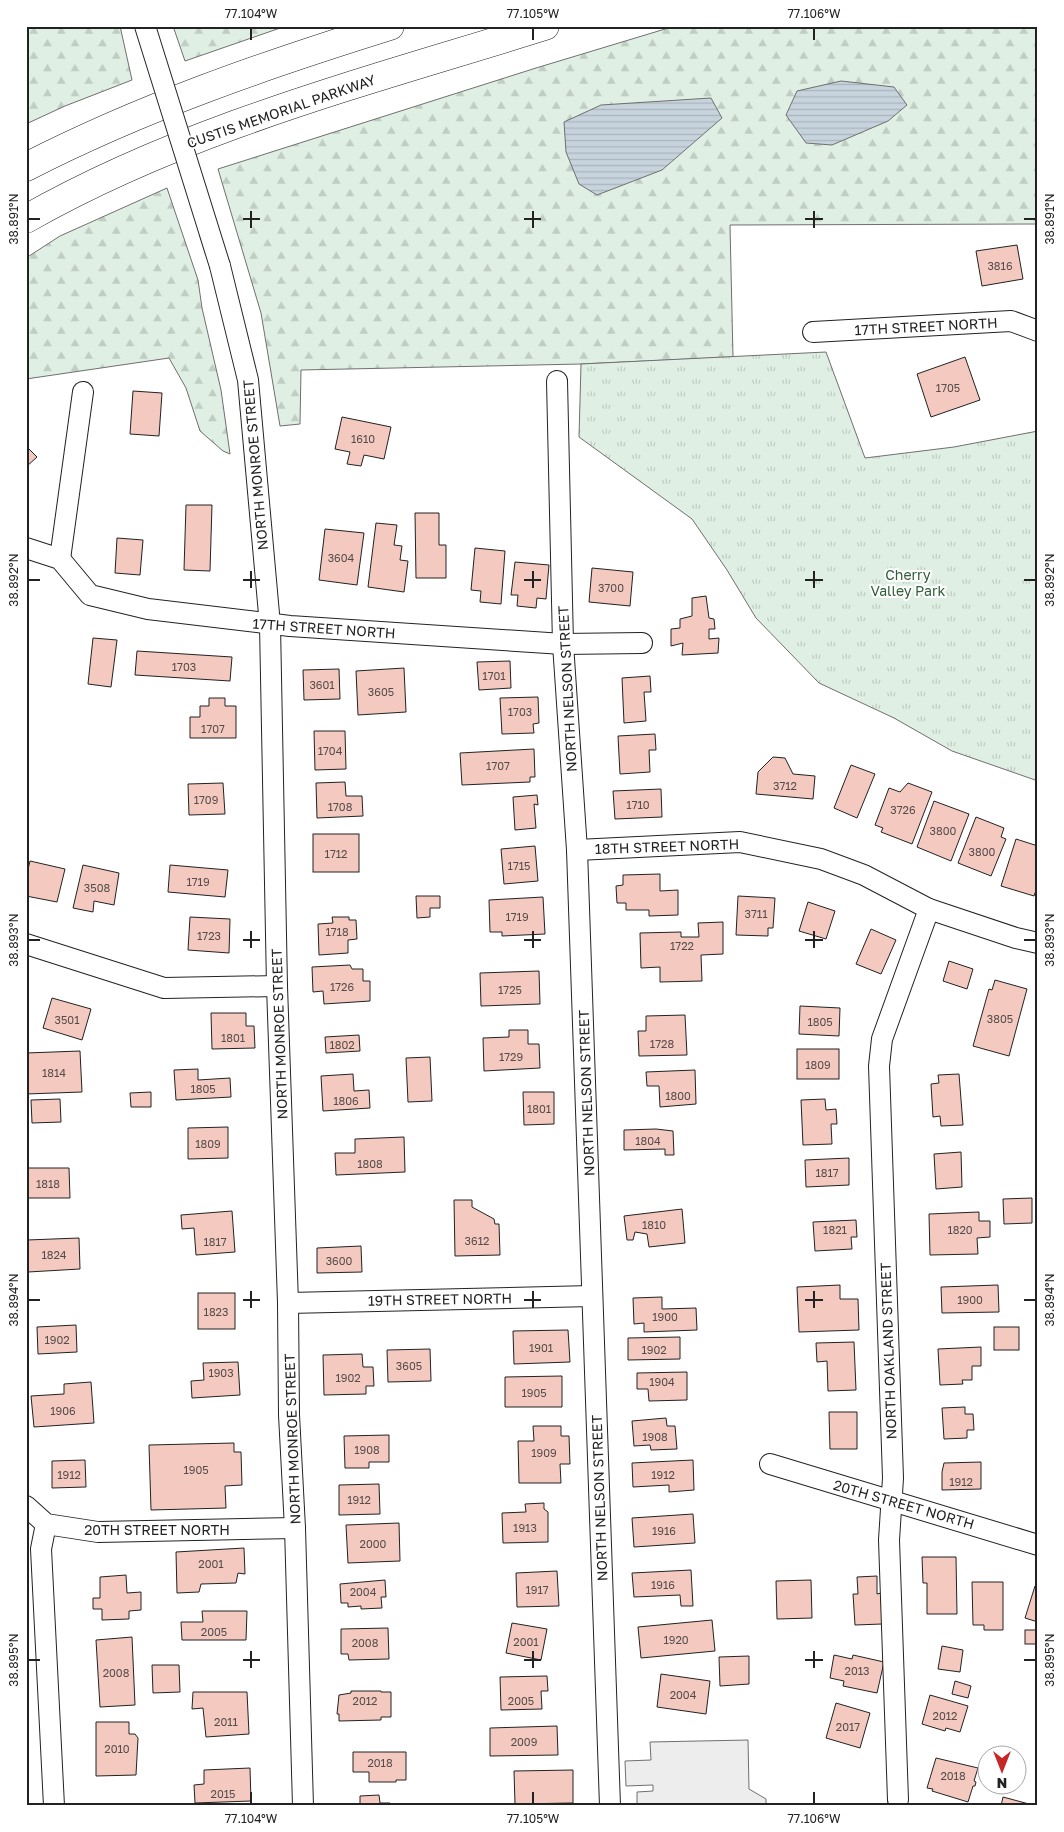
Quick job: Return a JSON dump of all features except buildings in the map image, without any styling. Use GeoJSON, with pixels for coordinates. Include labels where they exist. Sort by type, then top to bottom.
{"type":"FeatureCollection","features":[{"type":"Feature","properties":{"kind":"highway"},"geometry":{"type":"LineString","coordinates":[[26,167],[102,130],[164,104],[276,62],[390,26]]}},
{"type":"Feature","properties":{"kind":"highway","name":"CUSTIS MEMORIAL PARKWAY"},"geometry":{"type":"LineString","coordinates":[[26,219],[126,169],[233,125],[291,105],[545,26]]}},
{"type":"Feature","properties":{"kind":"street","name":"NORTH MONROE STREET"},"geometry":{"type":"LineString","coordinates":[[145,26],[220,266],[248,380],[270,625],[277,986],[288,1303],[289,1415],[295,1528],[303,1806]]}},
{"type":"Feature","properties":{"kind":"street","name":"17TH STREET NORTH"},"geometry":{"type":"LineString","coordinates":[[813,332],[1011,321],[1038,331]]}},
{"type":"Feature","properties":{"kind":"street","name":"NORTH NELSON STREET"},"geometry":{"type":"LineString","coordinates":[[557,381],[563,644],[577,850],[610,1806]]}},
{"type":"Feature","properties":{"kind":"street"},"geometry":{"type":"LineString","coordinates":[[26,548],[60,559],[83,392]]}},
{"type":"Feature","properties":{"kind":"street","name":"17TH STREET NORTH"},"geometry":{"type":"LineString","coordinates":[[60,559],[90,595],[148,609],[270,625],[563,644],[642,643]]}},
{"type":"Feature","properties":{"kind":"street","name":"18TH STREET NORTH"},"geometry":{"type":"LineString","coordinates":[[577,850],[740,842],[821,859],[864,875],[929,909],[1016,938],[1038,943]]}},
{"type":"Feature","properties":{"kind":"street","name":"NORTH OAKLAND STREET"},"geometry":{"type":"LineString","coordinates":[[898,1800],[889,1540],[893,1478],[878,1066],[882,1039],[929,909]]}},
{"type":"Feature","properties":{"kind":"street"},"geometry":{"type":"LineString","coordinates":[[26,944],[164,988],[277,986]]}},
{"type":"Feature","properties":{"kind":"street","name":"19TH STREET NORTH"},"geometry":{"type":"LineString","coordinates":[[288,1303],[592,1296]]}},
{"type":"Feature","properties":{"kind":"street","name":"20TH STREET NORTH"},"geometry":{"type":"LineString","coordinates":[[770,1464],[1038,1545]]}},
{"type":"Feature","properties":{"kind":"street"},"geometry":{"type":"LineString","coordinates":[[26,1506],[46,1524],[41,1549],[54,1806]]}},
{"type":"Feature","properties":{"kind":"street","name":"20TH STREET NORTH"},"geometry":{"type":"LineString","coordinates":[[46,1524],[98,1532],[295,1528]]}},
{"type":"Feature","properties":{"kind":"green space"},"geometry":{"type":"Polygon","coordinates":[[[26,26],[120,26],[132,80],[65,106],[26,124],[26,26]]]}},
{"type":"Feature","properties":{"kind":"green space"},"geometry":{"type":"Polygon","coordinates":[[[173,26],[286,26],[185,61],[173,26]]]}},
{"type":"Feature","properties":{"kind":"green space"},"geometry":{"type":"Polygon","coordinates":[[[675,26],[1038,26],[1038,224],[730,225],[733,357],[581,364],[301,370],[300,424],[280,426],[261,313],[218,169],[675,26]]]}},
{"type":"Feature","properties":{"kind":"green space"},"geometry":{"type":"Polygon","coordinates":[[[167,188],[198,280],[202,308],[221,390],[230,454],[223,451],[200,431],[186,388],[169,358],[26,379],[26,258],[60,236],[167,188]]]}},
{"type":"Feature","properties":{"kind":"green space","name":"Cherry Valley Park"},"geometry":{"type":"Polygon","coordinates":[[[826,352],[865,458],[954,447],[1038,431],[1038,781],[952,751],[894,718],[819,683],[756,618],[727,570],[692,519],[579,437],[581,364],[826,352]]]}},
{"type":"Feature","properties":{"kind":"shaded area"},"geometry":{"type":"Polygon","coordinates":[[[841,81],[894,87],[907,105],[888,121],[832,145],[806,143],[786,115],[797,91],[841,81]]]}},
{"type":"Feature","properties":{"kind":"shaded area"},"geometry":{"type":"Polygon","coordinates":[[[711,98],[722,118],[662,170],[597,195],[579,184],[566,152],[564,122],[601,105],[711,98]]]}},
{"type":"Feature","properties":{"kind":"shaded area"},"geometry":{"type":"Polygon","coordinates":[[[748,1740],[749,1789],[766,1799],[766,1806],[637,1806],[637,1792],[653,1791],[653,1785],[626,1786],[625,1761],[651,1760],[650,1742],[748,1740]]]}}]}
